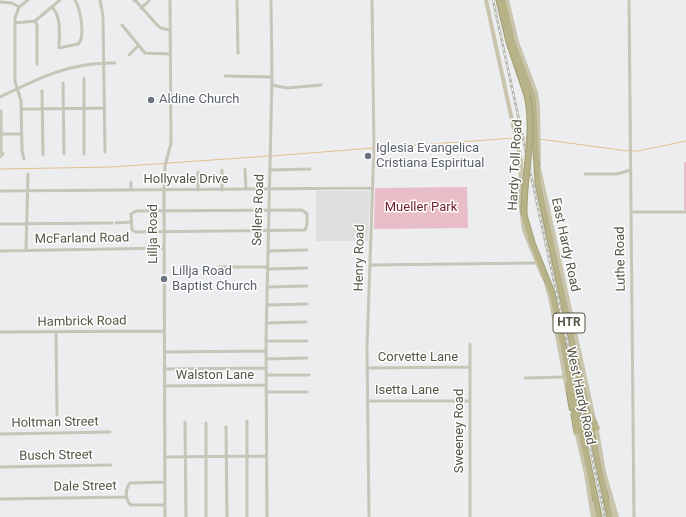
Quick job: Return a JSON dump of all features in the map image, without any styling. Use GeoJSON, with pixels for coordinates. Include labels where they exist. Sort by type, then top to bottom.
{"type":"FeatureCollection","features":[{"type":"Feature","properties":{"kind":"highway","name":"Hardy Toll Road"},"geometry":{"type":"LineString","coordinates":[[499,0],[509,42],[527,94],[530,122],[524,188],[524,215],[532,243],[550,286],[599,517]]}},
{"type":"Feature","properties":{"kind":"highway","name":"Hardy Toll Road"},"geometry":{"type":"LineString","coordinates":[[503,0],[512,40],[533,98],[538,183],[610,517]]}},
{"type":"Feature","properties":{"kind":"highway"},"geometry":{"type":"LineString","coordinates":[[568,319],[587,404],[596,428]]}},
{"type":"Feature","properties":{"kind":"highway"},"geometry":{"type":"LineString","coordinates":[[564,353],[565,368],[577,432]]}},
{"type":"Feature","properties":{"kind":"main road","name":"West Hardy Road"},"geometry":{"type":"LineString","coordinates":[[486,0],[522,170],[521,216],[524,230],[550,297],[564,377],[586,474],[593,517]]}},
{"type":"Feature","properties":{"kind":"main road","name":"East Hardy Road"},"geometry":{"type":"LineString","coordinates":[[507,0],[516,42],[536,93],[538,108],[540,169],[544,194],[596,428],[604,472],[616,517]]}},
{"type":"Feature","properties":{"kind":"main road"},"geometry":{"type":"LineString","coordinates":[[604,472],[613,517]]}},
{"type":"Feature","properties":{"kind":"main road"},"geometry":{"type":"LineString","coordinates":[[586,474],[596,517]]}},
{"type":"Feature","properties":{"kind":"street"},"geometry":{"type":"LineString","coordinates":[[24,159],[21,134],[22,109],[20,95],[15,80],[15,23],[16,13],[19,7],[28,0]]}},
{"type":"Feature","properties":{"kind":"street"},"geometry":{"type":"LineString","coordinates":[[15,23],[35,21],[60,0]]}},
{"type":"Feature","properties":{"kind":"street"},"geometry":{"type":"LineString","coordinates":[[52,7],[57,13],[59,19],[59,48],[81,42],[81,14],[75,0]]}},
{"type":"Feature","properties":{"kind":"street"},"geometry":{"type":"LineString","coordinates":[[100,0],[104,16],[105,152]]}},
{"type":"Feature","properties":{"kind":"street","name":"Lillja Road"},"geometry":{"type":"LineString","coordinates":[[165,517],[164,190],[165,165],[171,143],[170,0]]}},
{"type":"Feature","properties":{"kind":"street"},"geometry":{"type":"LineString","coordinates":[[237,0],[238,53]]}},
{"type":"Feature","properties":{"kind":"street","name":"Sellers Road"},"geometry":{"type":"LineString","coordinates":[[267,517],[266,305],[272,85],[271,0]]}},
{"type":"Feature","properties":{"kind":"street","name":"Henry Road"},"geometry":{"type":"LineString","coordinates":[[369,517],[367,368],[374,146],[372,0]]}},
{"type":"Feature","properties":{"kind":"street","name":"Luthe Road"},"geometry":{"type":"LineString","coordinates":[[629,0],[634,517]]}},
{"type":"Feature","properties":{"kind":"street"},"geometry":{"type":"LineString","coordinates":[[134,1],[158,26],[170,30]]}},
{"type":"Feature","properties":{"kind":"street"},"geometry":{"type":"LineString","coordinates":[[141,8],[149,1]]}},
{"type":"Feature","properties":{"kind":"street"},"geometry":{"type":"LineString","coordinates":[[0,2],[12,3],[19,7]]}},
{"type":"Feature","properties":{"kind":"street"},"geometry":{"type":"LineString","coordinates":[[35,21],[37,64]]}},
{"type":"Feature","properties":{"kind":"street"},"geometry":{"type":"LineString","coordinates":[[122,25],[138,46],[147,54],[170,54]]}},
{"type":"Feature","properties":{"kind":"street"},"geometry":{"type":"LineString","coordinates":[[129,55],[138,46]]}},
{"type":"Feature","properties":{"kind":"street"},"geometry":{"type":"LineString","coordinates":[[0,97],[43,76],[67,68],[115,63]]}},
{"type":"Feature","properties":{"kind":"street"},"geometry":{"type":"LineString","coordinates":[[225,76],[272,77]]}},
{"type":"Feature","properties":{"kind":"street"},"geometry":{"type":"LineString","coordinates":[[84,78],[84,154]]}},
{"type":"Feature","properties":{"kind":"street"},"geometry":{"type":"LineString","coordinates":[[63,83],[64,154]]}},
{"type":"Feature","properties":{"kind":"street"},"geometry":{"type":"LineString","coordinates":[[272,85],[287,88],[321,85]]}},
{"type":"Feature","properties":{"kind":"street"},"geometry":{"type":"LineString","coordinates":[[42,91],[43,155]]}},
{"type":"Feature","properties":{"kind":"street"},"geometry":{"type":"LineString","coordinates":[[22,109],[104,108]]}},
{"type":"Feature","properties":{"kind":"street"},"geometry":{"type":"LineString","coordinates":[[0,157],[3,155],[0,152],[1,111]]}},
{"type":"Feature","properties":{"kind":"street"},"geometry":{"type":"LineString","coordinates":[[0,134],[21,134]]}},
{"type":"Feature","properties":{"kind":"street"},"geometry":{"type":"LineString","coordinates":[[245,169],[246,190]]}},
{"type":"Feature","properties":{"kind":"street"},"geometry":{"type":"LineString","coordinates":[[270,170],[310,169]]}},
{"type":"Feature","properties":{"kind":"street"},"geometry":{"type":"LineString","coordinates":[[222,170],[222,190]]}},
{"type":"Feature","properties":{"kind":"street"},"geometry":{"type":"LineString","coordinates":[[585,174],[617,174],[631,170]]}},
{"type":"Feature","properties":{"kind":"street"},"geometry":{"type":"LineString","coordinates":[[198,172],[198,190]]}},
{"type":"Feature","properties":{"kind":"street"},"geometry":{"type":"LineString","coordinates":[[26,250],[25,224],[28,208],[28,174]]}},
{"type":"Feature","properties":{"kind":"street"},"geometry":{"type":"LineString","coordinates":[[131,182],[131,190]]}},
{"type":"Feature","properties":{"kind":"street","name":"Hollyvale Drive"},"geometry":{"type":"LineString","coordinates":[[0,191],[372,188]]}},
{"type":"Feature","properties":{"kind":"street"},"geometry":{"type":"LineString","coordinates":[[136,210],[164,211],[305,210],[307,220],[305,230],[164,232],[132,230],[130,222],[131,214],[136,210]]}},
{"type":"Feature","properties":{"kind":"street"},"geometry":{"type":"LineString","coordinates":[[631,212],[686,212]]}},
{"type":"Feature","properties":{"kind":"street"},"geometry":{"type":"LineString","coordinates":[[0,224],[112,222]]}},
{"type":"Feature","properties":{"kind":"street"},"geometry":{"type":"LineString","coordinates":[[116,222],[130,222]]}},
{"type":"Feature","properties":{"kind":"street","name":"McFarland Road"},"geometry":{"type":"LineString","coordinates":[[0,251],[164,248]]}},
{"type":"Feature","properties":{"kind":"street"},"geometry":{"type":"LineString","coordinates":[[268,251],[307,250]]}},
{"type":"Feature","properties":{"kind":"street"},"geometry":{"type":"LineString","coordinates":[[370,265],[536,263]]}},
{"type":"Feature","properties":{"kind":"street"},"geometry":{"type":"LineString","coordinates":[[219,267],[307,268]]}},
{"type":"Feature","properties":{"kind":"street"},"geometry":{"type":"LineString","coordinates":[[267,287],[307,286]]}},
{"type":"Feature","properties":{"kind":"street"},"geometry":{"type":"LineString","coordinates":[[266,305],[307,304]]}},
{"type":"Feature","properties":{"kind":"street"},"geometry":{"type":"LineString","coordinates":[[266,323],[306,322]]}},
{"type":"Feature","properties":{"kind":"street","name":"Hambrick Road"},"geometry":{"type":"LineString","coordinates":[[0,332],[164,331]]}},
{"type":"Feature","properties":{"kind":"street"},"geometry":{"type":"LineString","coordinates":[[56,332],[57,415]]}},
{"type":"Feature","properties":{"kind":"street"},"geometry":{"type":"LineString","coordinates":[[266,341],[307,341]]}},
{"type":"Feature","properties":{"kind":"street","name":"Sweeney Road"},"geometry":{"type":"LineString","coordinates":[[470,344],[470,517]]}},
{"type":"Feature","properties":{"kind":"street"},"geometry":{"type":"LineString","coordinates":[[164,352],[266,351]]}},
{"type":"Feature","properties":{"kind":"street"},"geometry":{"type":"LineString","coordinates":[[266,359],[308,358]]}},
{"type":"Feature","properties":{"kind":"street","name":"Corvette Lane"},"geometry":{"type":"LineString","coordinates":[[367,368],[470,367]]}},
{"type":"Feature","properties":{"kind":"street"},"geometry":{"type":"LineString","coordinates":[[164,369],[266,368]]}},
{"type":"Feature","properties":{"kind":"street"},"geometry":{"type":"LineString","coordinates":[[266,376],[309,375]]}},
{"type":"Feature","properties":{"kind":"street"},"geometry":{"type":"LineString","coordinates":[[525,378],[564,377]]}},
{"type":"Feature","properties":{"kind":"street","name":"Walston Lane"},"geometry":{"type":"LineString","coordinates":[[164,386],[266,385]]}},
{"type":"Feature","properties":{"kind":"street"},"geometry":{"type":"LineString","coordinates":[[266,392],[307,392]]}},
{"type":"Feature","properties":{"kind":"street","name":"Isetta Lane"},"geometry":{"type":"LineString","coordinates":[[368,401],[470,401]]}},
{"type":"Feature","properties":{"kind":"street"},"geometry":{"type":"LineString","coordinates":[[246,421],[247,517]]}},
{"type":"Feature","properties":{"kind":"street"},"geometry":{"type":"LineString","coordinates":[[186,422],[186,517]]}},
{"type":"Feature","properties":{"kind":"street"},"geometry":{"type":"LineString","coordinates":[[206,423],[206,517]]}},
{"type":"Feature","properties":{"kind":"street"},"geometry":{"type":"LineString","coordinates":[[226,427],[227,517]]}},
{"type":"Feature","properties":{"kind":"street","name":"Holtman Street"},"geometry":{"type":"LineString","coordinates":[[0,434],[110,432]]}},
{"type":"Feature","properties":{"kind":"street"},"geometry":{"type":"LineString","coordinates":[[165,457],[266,456]]}},
{"type":"Feature","properties":{"kind":"street","name":"Busch Street"},"geometry":{"type":"LineString","coordinates":[[0,467],[112,464]]}},
{"type":"Feature","properties":{"kind":"street"},"geometry":{"type":"LineString","coordinates":[[127,497],[127,488],[130,483],[165,482]]}},
{"type":"Feature","properties":{"kind":"street","name":"Dale Street"},"geometry":{"type":"LineString","coordinates":[[0,499],[127,497],[131,505],[165,505]]}},
{"type":"Feature","properties":{"kind":"shaded area"},"geometry":{"type":"Polygon","coordinates":[[[316,191],[370,191],[368,241],[316,241],[316,191]]]}},
{"type":"Feature","properties":{"kind":"green space"},"geometry":{"type":"Polygon","coordinates":[[[684,162],[686,162],[686,210],[684,210],[684,162]]]}},
{"type":"Feature","properties":{"kind":"green space","name":"Mueller Park"},"geometry":{"type":"Polygon","coordinates":[[[467,187],[468,228],[374,229],[375,188],[467,187]]]}},
{"type":"Feature","properties":{"kind":"waterway"},"geometry":{"type":"LineString","coordinates":[[517,137],[528,138]]}},
{"type":"Feature","properties":{"kind":"waterway"},"geometry":{"type":"LineString","coordinates":[[376,148],[514,138]]}},
{"type":"Feature","properties":{"kind":"waterway"},"geometry":{"type":"LineString","coordinates":[[539,139],[628,151],[638,151],[686,141]]}},
{"type":"Feature","properties":{"kind":"waterway"},"geometry":{"type":"LineString","coordinates":[[272,156],[373,148]]}},
{"type":"Feature","properties":{"kind":"waterway"},"geometry":{"type":"LineString","coordinates":[[0,169],[112,167],[269,156]]}},
{"type":"Feature","properties":{"kind":"railway"},"geometry":{"type":"LineString","coordinates":[[493,0],[605,517]]}},
{"type":"Feature","properties":{"kind":"place","name":"Aldine Church"},"geometry":{"type":"Point","coordinates":[151,100]}},
{"type":"Feature","properties":{"kind":"place","name":"Iglesia Evangelica Cristiana Espiritual"},"geometry":{"type":"Point","coordinates":[368,156]}},
{"type":"Feature","properties":{"kind":"place","name":"Lillja Road Baptist Church"},"geometry":{"type":"Point","coordinates":[164,279]}}]}
